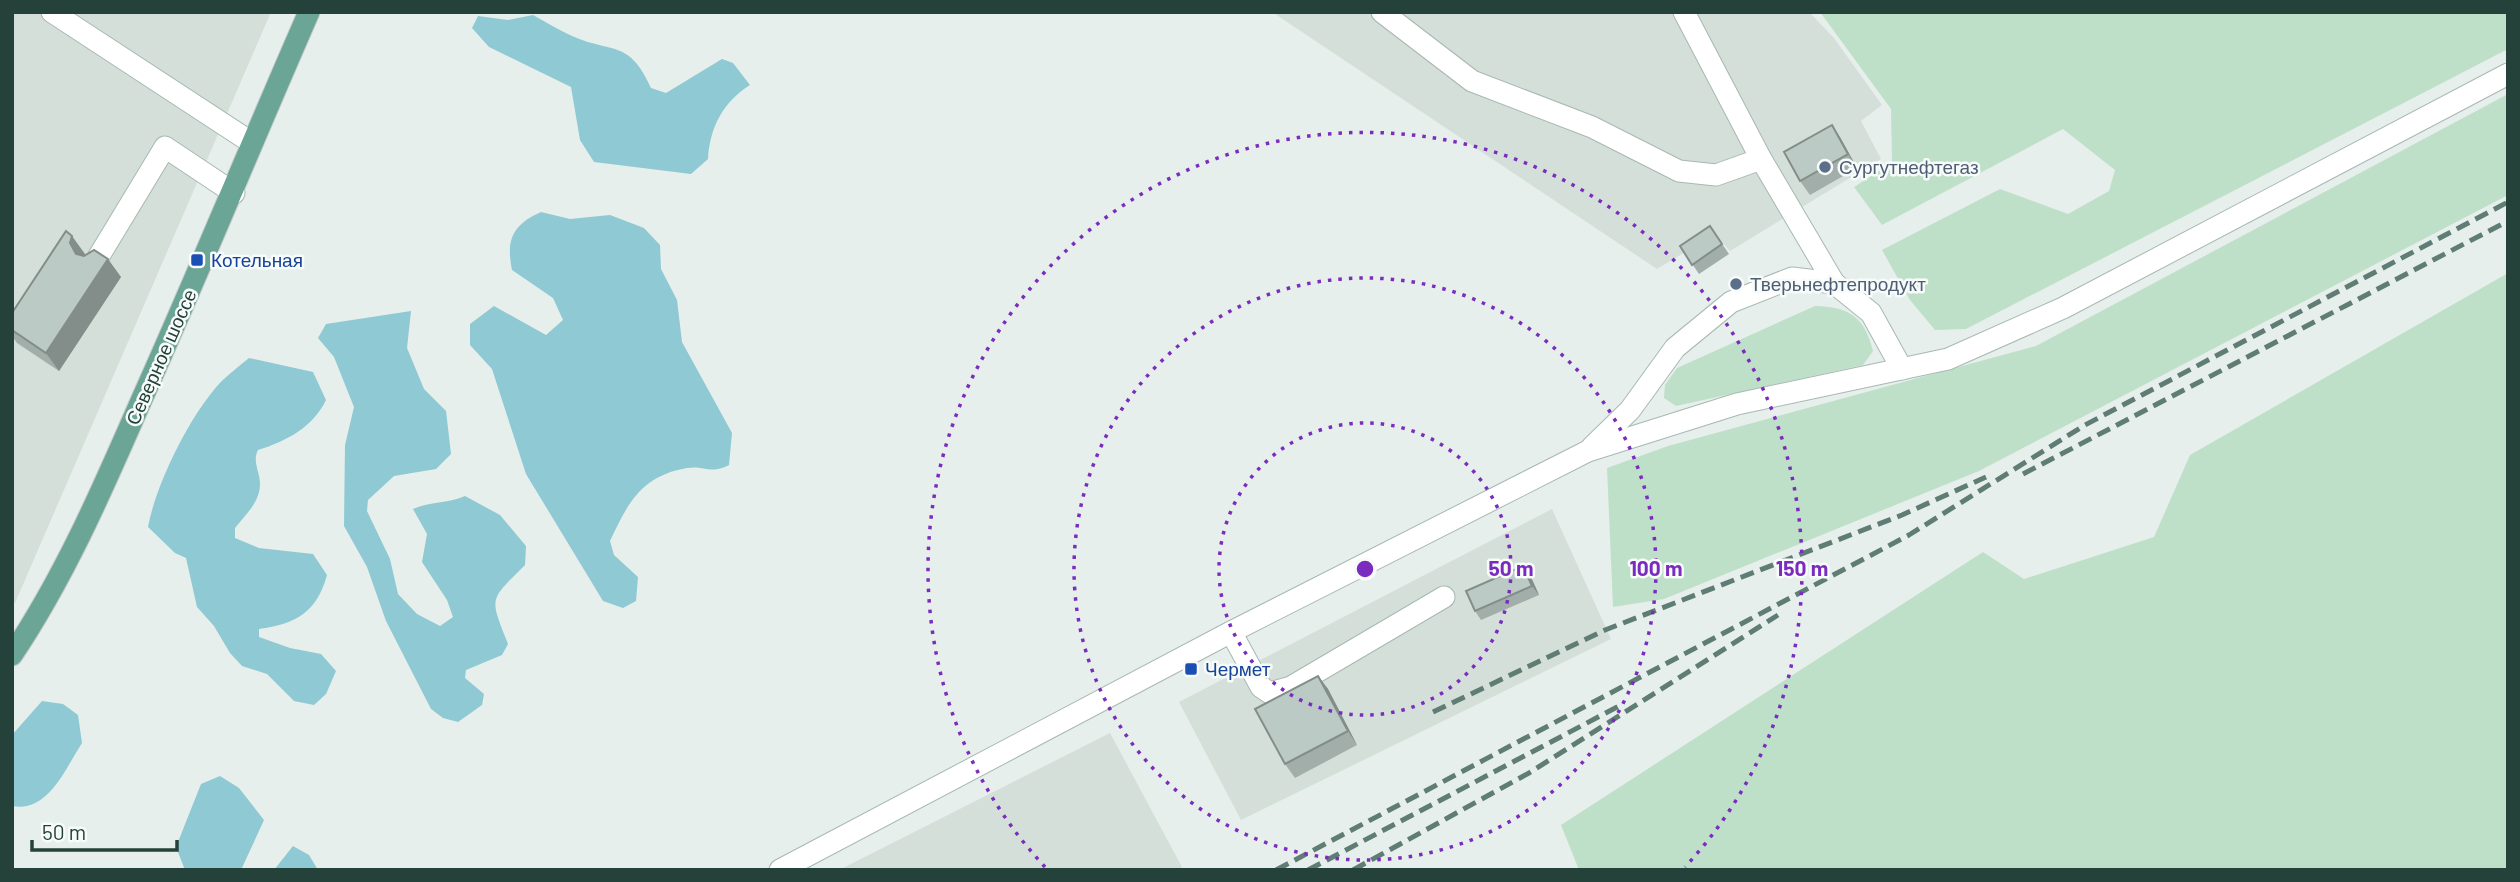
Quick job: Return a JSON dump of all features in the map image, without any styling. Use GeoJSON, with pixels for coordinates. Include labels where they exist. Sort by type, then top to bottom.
{"type":"FeatureCollection","features":[{"type":"Feature","properties":{"kind":"main road","name":"Северное шоссе"},"geometry":{"type":"LineString","coordinates":[[12,655],[48,601],[234,193],[252,143],[309,12]]}},
{"type":"Feature","properties":{"kind":"street"},"geometry":{"type":"LineString","coordinates":[[52,12],[252,143]]}},
{"type":"Feature","properties":{"kind":"street"},"geometry":{"type":"LineString","coordinates":[[1382,12],[1472,81],[1592,127],[1679,171],[1716,175],[1761,159]]}},
{"type":"Feature","properties":{"kind":"street"},"geometry":{"type":"LineString","coordinates":[[1684,12],[1761,159],[1833,283],[1871,313],[1902,369]]}},
{"type":"Feature","properties":{"kind":"street"},"geometry":{"type":"LineString","coordinates":[[780,870],[1231,632],[1588,451],[1737,404],[1948,359],[2063,308],[2508,74]]}},
{"type":"Feature","properties":{"kind":"street"},"geometry":{"type":"LineString","coordinates":[[96,261],[165,147],[234,193]]}},
{"type":"Feature","properties":{"kind":"street"},"geometry":{"type":"LineString","coordinates":[[1588,451],[1630,410],[1675,348],[1731,302],[1792,278],[1833,283]]}},
{"type":"Feature","properties":{"kind":"street"},"geometry":{"type":"LineString","coordinates":[[1231,632],[1261,687],[1270,693],[1291,687],[1444,597]]}},
{"type":"Feature","properties":{"kind":"shaded area"},"geometry":{"type":"Polygon","coordinates":[[[12,12],[271,12],[15,603],[12,601],[12,12]]]}},
{"type":"Feature","properties":{"kind":"shaded area"},"geometry":{"type":"Polygon","coordinates":[[[1272,12],[1809,12],[1834,38],[1882,105],[1861,121],[1881,159],[1730,251],[1715,234],[1657,269],[1272,12]]]}},
{"type":"Feature","properties":{"kind":"shaded area"},"geometry":{"type":"Polygon","coordinates":[[[1552,509],[1611,639],[1241,820],[1179,702],[1552,509]]]}},
{"type":"Feature","properties":{"kind":"shaded area"},"geometry":{"type":"Polygon","coordinates":[[[1110,733],[1182,867],[1178,870],[839,870],[1110,733]]]}},
{"type":"Feature","properties":{"kind":"green space"},"geometry":{"type":"Polygon","coordinates":[[[1820,12],[2508,12],[2508,49],[1966,329],[1935,330],[1910,300],[1882,250],[2000,189],[2068,214],[2109,191],[2115,170],[2063,129],[1882,225],[1854,187],[1892,163],[1891,109],[1820,12]]]}},
{"type":"Feature","properties":{"kind":"green space"},"geometry":{"type":"Polygon","coordinates":[[[2508,94],[2508,195],[1979,471],[1664,599],[1613,607],[1607,468],[1668,446],[2036,346],[2508,94]]]}},
{"type":"Feature","properties":{"kind":"green space"},"geometry":{"type":"Polygon","coordinates":[[[2508,273],[2508,870],[1579,870],[1561,825],[1983,552],[2024,579],[2154,537],[2190,455],[2508,273]]]}},
{"type":"Feature","properties":{"kind":"green space"},"geometry":{"type":"Polygon","coordinates":[[[1815,306],[1846,311],[1860,322],[1873,351],[1863,365],[1676,406],[1664,398],[1665,385],[1677,368],[1815,306]]]}},
{"type":"Feature","properties":{"kind":"water"},"geometry":{"type":"Polygon","coordinates":[[[533,15],[572,36],[619,50],[635,62],[651,88],[666,93],[722,59],[733,63],[750,85],[725,107],[715,126],[708,159],[691,174],[594,162],[580,140],[571,87],[489,47],[472,28],[478,16],[508,20],[533,15]]]}},
{"type":"Feature","properties":{"kind":"water"},"geometry":{"type":"Polygon","coordinates":[[[541,212],[570,219],[610,215],[644,228],[660,245],[661,269],[677,300],[682,342],[732,433],[729,465],[712,470],[693,467],[671,472],[647,485],[630,503],[610,541],[614,555],[638,577],[636,601],[623,608],[603,601],[526,474],[492,369],[470,345],[470,324],[494,306],[546,335],[563,320],[553,298],[512,270],[510,250],[513,235],[523,222],[541,212]]]}},
{"type":"Feature","properties":{"kind":"water"},"geometry":{"type":"Polygon","coordinates":[[[411,311],[407,348],[424,389],[446,411],[451,454],[436,469],[394,476],[368,500],[367,511],[390,559],[398,594],[417,614],[440,626],[453,617],[447,600],[422,562],[427,534],[413,509],[420,506],[465,496],[500,515],[526,546],[525,565],[504,586],[496,600],[498,616],[508,644],[502,655],[466,670],[465,678],[484,694],[482,705],[458,722],[443,718],[431,709],[386,621],[367,567],[344,526],[345,445],[354,407],[334,357],[318,338],[326,324],[411,311]]]}},
{"type":"Feature","properties":{"kind":"water"},"geometry":{"type":"Polygon","coordinates":[[[249,358],[313,372],[326,400],[314,418],[298,432],[258,450],[258,496],[235,528],[235,538],[259,548],[313,554],[327,575],[317,598],[303,614],[284,624],[259,629],[259,637],[290,648],[321,654],[336,671],[326,694],[314,705],[294,701],[267,674],[242,666],[197,607],[186,558],[175,553],[148,527],[165,474],[193,420],[217,386],[249,358]]]}},
{"type":"Feature","properties":{"kind":"water"},"geometry":{"type":"Polygon","coordinates":[[[42,701],[63,704],[78,715],[82,743],[62,776],[45,796],[36,803],[12,806],[12,735],[42,701]]]}},
{"type":"Feature","properties":{"kind":"water"},"geometry":{"type":"Polygon","coordinates":[[[220,776],[239,788],[264,820],[241,870],[185,870],[176,847],[201,784],[220,776]]]}},
{"type":"Feature","properties":{"kind":"water"},"geometry":{"type":"Polygon","coordinates":[[[293,846],[309,855],[318,870],[274,870],[293,846]]]}},
{"type":"Feature","properties":{"kind":"building"},"geometry":{"type":"Polygon","coordinates":[[[1832,125],[1848,154],[1800,181],[1784,152],[1832,125]]]}},
{"type":"Feature","properties":{"kind":"building"},"geometry":{"type":"Polygon","coordinates":[[[1710,226],[1722,244],[1692,265],[1680,246],[1710,226]]]}},
{"type":"Feature","properties":{"kind":"building"},"geometry":{"type":"Polygon","coordinates":[[[66,231],[72,236],[70,243],[76,254],[84,256],[94,250],[108,259],[46,353],[12,330],[12,313],[66,231]]]}},
{"type":"Feature","properties":{"kind":"building"},"geometry":{"type":"Polygon","coordinates":[[[1523,566],[1532,586],[1475,611],[1466,591],[1523,566]]]}},
{"type":"Feature","properties":{"kind":"building"},"geometry":{"type":"Polygon","coordinates":[[[1318,676],[1348,731],[1285,764],[1255,709],[1318,676]]]}},
{"type":"Feature","properties":{"kind":"railway"},"geometry":{"type":"LineString","coordinates":[[1276,870],[1909,535],[2085,425],[2508,202]]}},
{"type":"Feature","properties":{"kind":"railway"},"geometry":{"type":"LineString","coordinates":[[2023,474],[2508,221]]}},
{"type":"Feature","properties":{"kind":"railway"},"geometry":{"type":"LineString","coordinates":[[1433,712],[1605,630],[1902,515],[1986,477]]}},
{"type":"Feature","properties":{"kind":"railway"},"geometry":{"type":"LineString","coordinates":[[1353,870],[1529,773],[1778,615]]}},
{"type":"Feature","properties":{"kind":"railway"},"geometry":{"type":"LineString","coordinates":[[1308,870],[1621,705]]}},
{"type":"Feature","properties":{"kind":"place","name":"Сургутнефтегаз"},"geometry":{"type":"Point","coordinates":[1825,167]}},
{"type":"Feature","properties":{"kind":"place","name":"Котельная"},"geometry":{"type":"Point","coordinates":[197,260]}},
{"type":"Feature","properties":{"kind":"place","name":"Тверьнефтепродукт"},"geometry":{"type":"Point","coordinates":[1736,284]}},
{"type":"Feature","properties":{"kind":"place","name":"Чермет"},"geometry":{"type":"Point","coordinates":[1191,669]}}]}
